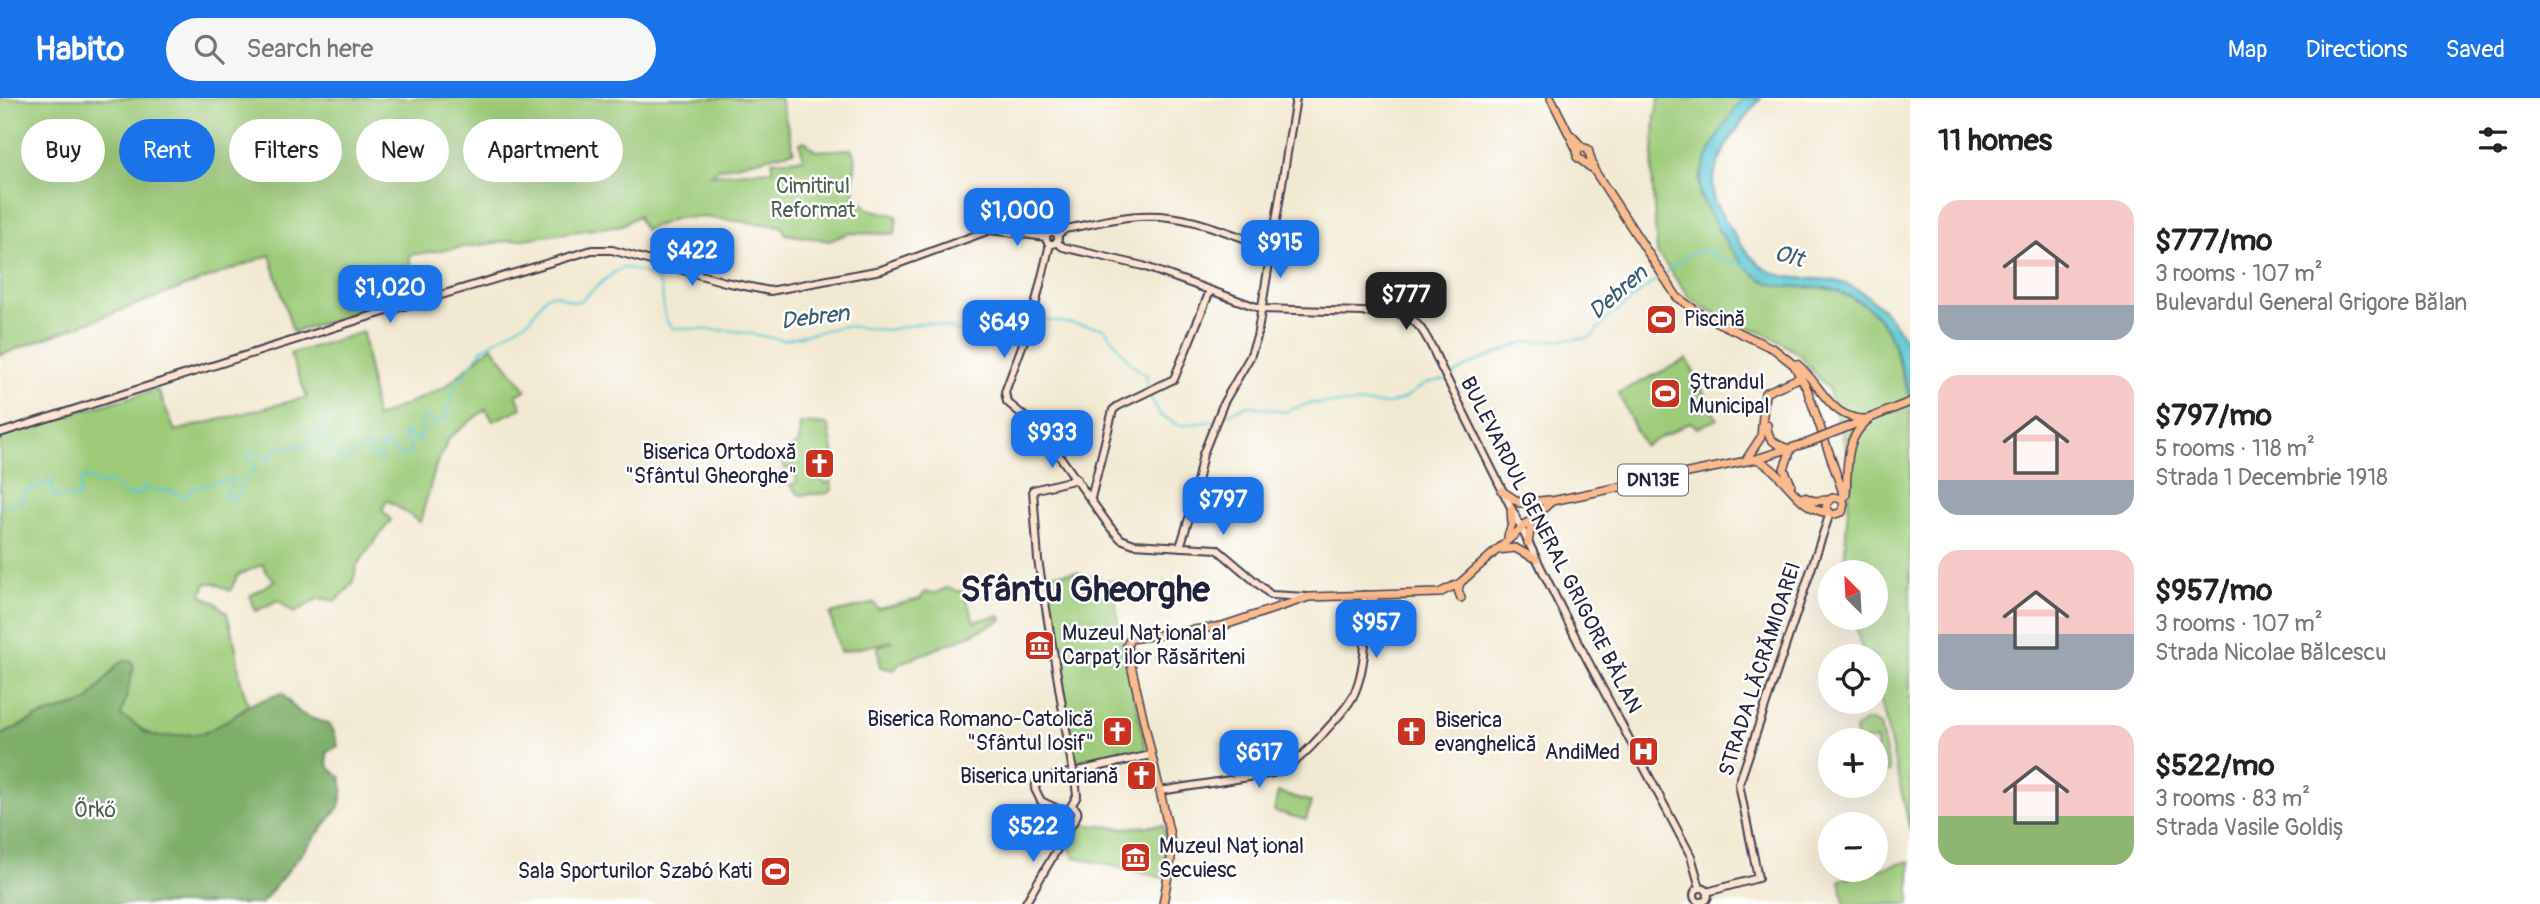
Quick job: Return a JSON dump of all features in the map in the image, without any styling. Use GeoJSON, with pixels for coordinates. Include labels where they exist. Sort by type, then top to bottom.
{"type":"FeatureCollection","features":[{"type":"Feature","properties":{"kind":"main road"},"geometry":{"type":"LineString","coordinates":[[1181,547],[1200,464],[1220,411],[1254,348],[1296,98]]}},
{"type":"Feature","properties":{"kind":"main road"},"geometry":{"type":"LineString","coordinates":[[1551,98],[1580,149],[1589,151],[1586,159],[1655,267],[1684,303],[1702,316],[1750,336],[1804,370],[1841,414],[1852,419],[1870,419]]}},
{"type":"Feature","properties":{"kind":"main road"},"geometry":{"type":"LineString","coordinates":[[1268,611],[1273,603],[1271,595],[1221,551],[1209,547],[1150,547],[1121,539],[1041,430],[1005,399],[1005,392],[1031,323],[1052,239],[1065,229],[1126,217],[1165,216],[1202,222],[1271,248]]}},
{"type":"Feature","properties":{"kind":"main road"},"geometry":{"type":"LineString","coordinates":[[0,433],[364,318],[599,249],[612,250],[725,282],[770,291],[881,270],[990,230],[1052,239],[1063,247],[1157,270],[1262,309]]}},
{"type":"Feature","properties":{"kind":"main road"},"geometry":{"type":"LineString","coordinates":[[1091,498],[1109,422],[1116,407],[1174,379],[1210,291]]}},
{"type":"Feature","properties":{"kind":"main road","name":"BULEVARDUL GENERAL GRIGORE BĂLAN"},"geometry":{"type":"LineString","coordinates":[[1262,309],[1406,315],[1419,326],[1520,528],[1691,856],[1700,888]]}},
{"type":"Feature","properties":{"kind":"main road"},"geometry":{"type":"LineString","coordinates":[[1784,356],[1801,377],[1836,468],[1844,505]]}},
{"type":"Feature","properties":{"kind":"main road"},"geometry":{"type":"LineString","coordinates":[[1792,363],[1792,380]]}},
{"type":"Feature","properties":{"kind":"main road"},"geometry":{"type":"LineString","coordinates":[[1769,391],[1801,377]]}},
{"type":"Feature","properties":{"kind":"main road"},"geometry":{"type":"LineString","coordinates":[[1769,391],[1768,435],[1777,444],[1791,449],[1784,467],[1790,482],[1806,499],[1814,501],[1839,498],[1844,505]]}},
{"type":"Feature","properties":{"kind":"main road"},"geometry":{"type":"LineString","coordinates":[[1746,461],[1761,437],[1769,391]]}},
{"type":"Feature","properties":{"kind":"main road","name":"DN13E"},"geometry":{"type":"LineString","coordinates":[[1271,595],[1309,597],[1434,594],[1460,583],[1549,502],[1756,459],[1810,442],[1910,402]]}},
{"type":"Feature","properties":{"kind":"main road"},"geometry":{"type":"LineString","coordinates":[[1756,459],[1770,466],[1802,501],[1818,510],[1838,515],[1844,505],[1851,441],[1855,431],[1870,419]]}},
{"type":"Feature","properties":{"kind":"main road"},"geometry":{"type":"LineString","coordinates":[[1830,513],[1826,505],[1836,486],[1836,468]]}},
{"type":"Feature","properties":{"kind":"main road"},"geometry":{"type":"LineString","coordinates":[[1065,837],[1069,824],[1068,812],[1077,796],[1039,566],[1033,490],[1077,479]]}},
{"type":"Feature","properties":{"kind":"main road"},"geometry":{"type":"LineString","coordinates":[[1086,491],[1095,484]]}},
{"type":"Feature","properties":{"kind":"main road"},"geometry":{"type":"LineString","coordinates":[[1502,491],[1511,500],[1523,504],[1560,498]]}},
{"type":"Feature","properties":{"kind":"main road"},"geometry":{"type":"LineString","coordinates":[[1505,541],[1512,524],[1511,509]]}},
{"type":"Feature","properties":{"kind":"main road","name":"STRADA LĂCRĂMIOAREI"},"geometry":{"type":"LineString","coordinates":[[1707,892],[1758,878],[1739,784],[1830,513]]}},
{"type":"Feature","properties":{"kind":"main road"},"geometry":{"type":"LineString","coordinates":[[1528,543],[1529,527],[1534,514]]}},
{"type":"Feature","properties":{"kind":"main road"},"geometry":{"type":"LineString","coordinates":[[1496,550],[1515,548],[1536,559]]}},
{"type":"Feature","properties":{"kind":"main road"},"geometry":{"type":"LineString","coordinates":[[1460,583],[1458,590],[1461,598]]}},
{"type":"Feature","properties":{"kind":"main road"},"geometry":{"type":"LineString","coordinates":[[1160,791],[1274,773],[1302,755],[1354,693],[1365,648],[1364,595]]}},
{"type":"Feature","properties":{"kind":"main road"},"geometry":{"type":"LineString","coordinates":[[1366,610],[1377,595]]}},
{"type":"Feature","properties":{"kind":"main road","name":"DN13E"},"geometry":{"type":"LineString","coordinates":[[1163,904],[1172,851],[1128,641],[1134,637],[1218,627],[1309,597]]}},
{"type":"Feature","properties":{"kind":"main road"},"geometry":{"type":"LineString","coordinates":[[1025,904],[1076,817],[1072,819],[1068,812],[1041,801],[1035,784],[1039,778],[1151,755]]}},
{"type":"Feature","properties":{"kind":"main road"},"geometry":{"type":"LineString","coordinates":[[1700,888],[1707,892],[1707,898],[1702,903],[1695,897],[1700,888]]}},
{"type":"Feature","properties":{"kind":"green space","name":"Cimitirul Reformat"},"geometry":{"type":"Polygon","coordinates":[[[0,98],[780,98],[794,151],[719,169],[710,175],[772,170],[772,161],[803,159],[800,143],[805,141],[815,151],[851,149],[856,158],[853,183],[855,197],[869,209],[897,216],[895,234],[848,233],[830,241],[786,234],[781,226],[702,217],[677,218],[644,230],[638,216],[622,225],[409,255],[416,297],[293,332],[270,255],[0,355],[0,98]]]}},
{"type":"Feature","properties":{"kind":"green space"},"geometry":{"type":"Polygon","coordinates":[[[1659,98],[1743,98],[1723,129],[1699,179],[1699,195],[1703,202],[1735,252],[1746,266],[1763,280],[1836,290],[1868,307],[1880,319],[1892,339],[1910,400],[1910,830],[1884,714],[1888,714],[1888,644],[1861,644],[1856,630],[1888,630],[1888,560],[1846,560],[1851,463],[1829,390],[1800,355],[1772,337],[1709,310],[1690,298],[1657,253],[1652,175],[1655,117],[1659,98]]]}},
{"type":"Feature","properties":{"kind":"green space"},"geometry":{"type":"Polygon","coordinates":[[[363,332],[376,418],[445,387],[492,346],[526,390],[516,395],[522,408],[493,421],[486,409],[450,437],[436,465],[420,522],[387,500],[382,510],[391,520],[357,565],[352,585],[336,601],[319,598],[294,613],[278,600],[256,611],[250,596],[275,580],[266,572],[263,564],[238,575],[230,591],[215,583],[206,583],[201,595],[227,613],[248,705],[228,720],[198,734],[158,737],[148,733],[120,716],[124,661],[118,664],[87,702],[35,718],[0,736],[0,433],[158,390],[175,431],[307,397],[290,354],[363,332]]]}},
{"type":"Feature","properties":{"kind":"green space"},"geometry":{"type":"Polygon","coordinates":[[[1687,359],[1717,419],[1697,428],[1691,422],[1644,446],[1618,393],[1687,359]]]}},
{"type":"Feature","properties":{"kind":"green space"},"geometry":{"type":"Polygon","coordinates":[[[800,423],[828,425],[834,456],[833,467],[820,477],[825,484],[831,481],[832,490],[829,493],[799,495],[790,485],[797,482],[794,468],[784,469],[783,455],[799,442],[800,423]]]}},
{"type":"Feature","properties":{"kind":"green space"},"geometry":{"type":"Polygon","coordinates":[[[1079,572],[1113,581],[1119,627],[1147,752],[1075,767],[1046,574],[1079,572]]]}},
{"type":"Feature","properties":{"kind":"green space"},"geometry":{"type":"Polygon","coordinates":[[[946,588],[963,592],[975,623],[1000,616],[1002,620],[900,663],[894,670],[880,667],[878,646],[893,641],[840,652],[830,614],[874,603],[878,609],[920,599],[925,592],[936,593],[946,588]]]}},
{"type":"Feature","properties":{"kind":"green space","name":"Őrkő"},"geometry":{"type":"Polygon","coordinates":[[[131,661],[134,666],[121,716],[146,733],[160,737],[205,733],[248,705],[282,693],[299,712],[326,722],[332,729],[338,746],[327,752],[327,761],[330,769],[340,776],[343,789],[339,807],[261,904],[0,904],[0,736],[35,718],[87,702],[118,664],[131,661]]]}},
{"type":"Feature","properties":{"kind":"green space"},"geometry":{"type":"Polygon","coordinates":[[[1865,721],[1872,721],[1881,728],[1857,728],[1865,721]]]}},
{"type":"Feature","properties":{"kind":"green space"},"geometry":{"type":"Polygon","coordinates":[[[1278,792],[1311,802],[1306,820],[1274,811],[1278,792]]]}},
{"type":"Feature","properties":{"kind":"green space"},"geometry":{"type":"Polygon","coordinates":[[[1079,824],[1123,828],[1163,825],[1167,842],[1164,878],[1074,857],[1068,846],[1079,824]]]}},
{"type":"Feature","properties":{"kind":"green space"},"geometry":{"type":"Polygon","coordinates":[[[1910,861],[1910,904],[1844,904],[1840,882],[1888,882],[1888,867],[1910,861]]]}},
{"type":"Feature","properties":{"kind":"water"},"geometry":{"type":"Polygon","coordinates":[[[1743,98],[1761,98],[1719,160],[1713,188],[1714,201],[1744,248],[1766,269],[1788,277],[1842,283],[1868,297],[1891,318],[1910,357],[1910,400],[1892,341],[1876,316],[1865,305],[1835,290],[1784,286],[1761,279],[1735,255],[1708,212],[1700,190],[1705,163],[1719,134],[1743,98]]]}},
{"type":"Feature","properties":{"kind":"waterway","name":"Debren"},"geometry":{"type":"LineString","coordinates":[[1665,273],[1690,254],[1706,250],[1711,251],[1717,258],[1746,266]]}},
{"type":"Feature","properties":{"kind":"waterway","name":"Debren"},"geometry":{"type":"LineString","coordinates":[[0,502],[18,504],[23,493],[51,480],[54,497],[79,497],[81,480],[86,477],[100,484],[113,482],[123,492],[133,496],[142,493],[145,486],[184,497],[193,488],[231,479],[233,483],[225,496],[233,499],[240,492],[244,477],[256,469],[248,453],[256,453],[267,460],[279,448],[306,445],[320,430],[344,461],[366,445],[372,447],[369,454],[379,460],[382,458],[380,447],[386,444],[401,457],[411,453],[409,441],[405,440],[403,432],[420,441],[420,433],[424,429],[420,422],[422,419],[430,419],[434,426],[446,416],[454,389],[482,349],[530,319],[546,296],[554,294],[574,302],[580,301],[607,277],[624,268],[645,274],[660,285],[666,320],[673,328],[736,331],[783,340],[843,326],[887,330],[928,322],[961,332],[1005,330],[1028,320]]}},
{"type":"Feature","properties":{"kind":"waterway","name":"Debren"},"geometry":{"type":"LineString","coordinates":[[1450,377],[1469,365],[1525,342],[1590,338],[1607,319],[1661,276]]}},
{"type":"Feature","properties":{"kind":"waterway","name":"Debren"},"geometry":{"type":"LineString","coordinates":[[1033,318],[1104,328],[1131,364],[1147,376],[1147,391],[1160,415],[1180,426],[1212,421]]}},
{"type":"Feature","properties":{"kind":"waterway","name":"Debren"},"geometry":{"type":"LineString","coordinates":[[1221,417],[1248,405],[1283,412],[1312,403],[1390,404],[1405,398],[1426,383],[1445,380]]}},
{"type":"Feature","properties":{"kind":"place","name":"Piscină"},"geometry":{"type":"Point","coordinates":[1661,319]}},
{"type":"Feature","properties":{"kind":"place","name":"Ștrandul Municipal"},"geometry":{"type":"Point","coordinates":[1666,394]}},
{"type":"Feature","properties":{"kind":"place","name":"Biserica Ortodoxă \"Sfântul Gheorghe\""},"geometry":{"type":"Point","coordinates":[820,464]}},
{"type":"Feature","properties":{"kind":"place","name":"Muzeul Național al Carpaților Răsăriteni"},"geometry":{"type":"Point","coordinates":[1039,645]}},
{"type":"Feature","properties":{"kind":"place","name":"Biserica Romano-Catolică \"Sfântul Iosif\""},"geometry":{"type":"Point","coordinates":[1117,731]}},
{"type":"Feature","properties":{"kind":"place","name":"Biserica evanghelică"},"geometry":{"type":"Point","coordinates":[1412,732]}},
{"type":"Feature","properties":{"kind":"place","name":"AndiMed"},"geometry":{"type":"Point","coordinates":[1643,752]}},
{"type":"Feature","properties":{"kind":"place","name":"Biserica unitariană"},"geometry":{"type":"Point","coordinates":[1142,776]}},
{"type":"Feature","properties":{"kind":"place","name":"Muzeul Național Secuiesc"},"geometry":{"type":"Point","coordinates":[1136,858]}},
{"type":"Feature","properties":{"kind":"place","name":"Sala Sporturilor Szabó Kati"},"geometry":{"type":"Point","coordinates":[775,871]}},
{"type":"Feature","properties":{"kind":"district","name":"Sfântu Gheorghe"},"geometry":{"type":"Point","coordinates":[1085,590]}},
{"type":"Feature","properties":{"kind":"water label","name":"Olt"},"geometry":{"type":"Point","coordinates":[1789,256]}}]}
